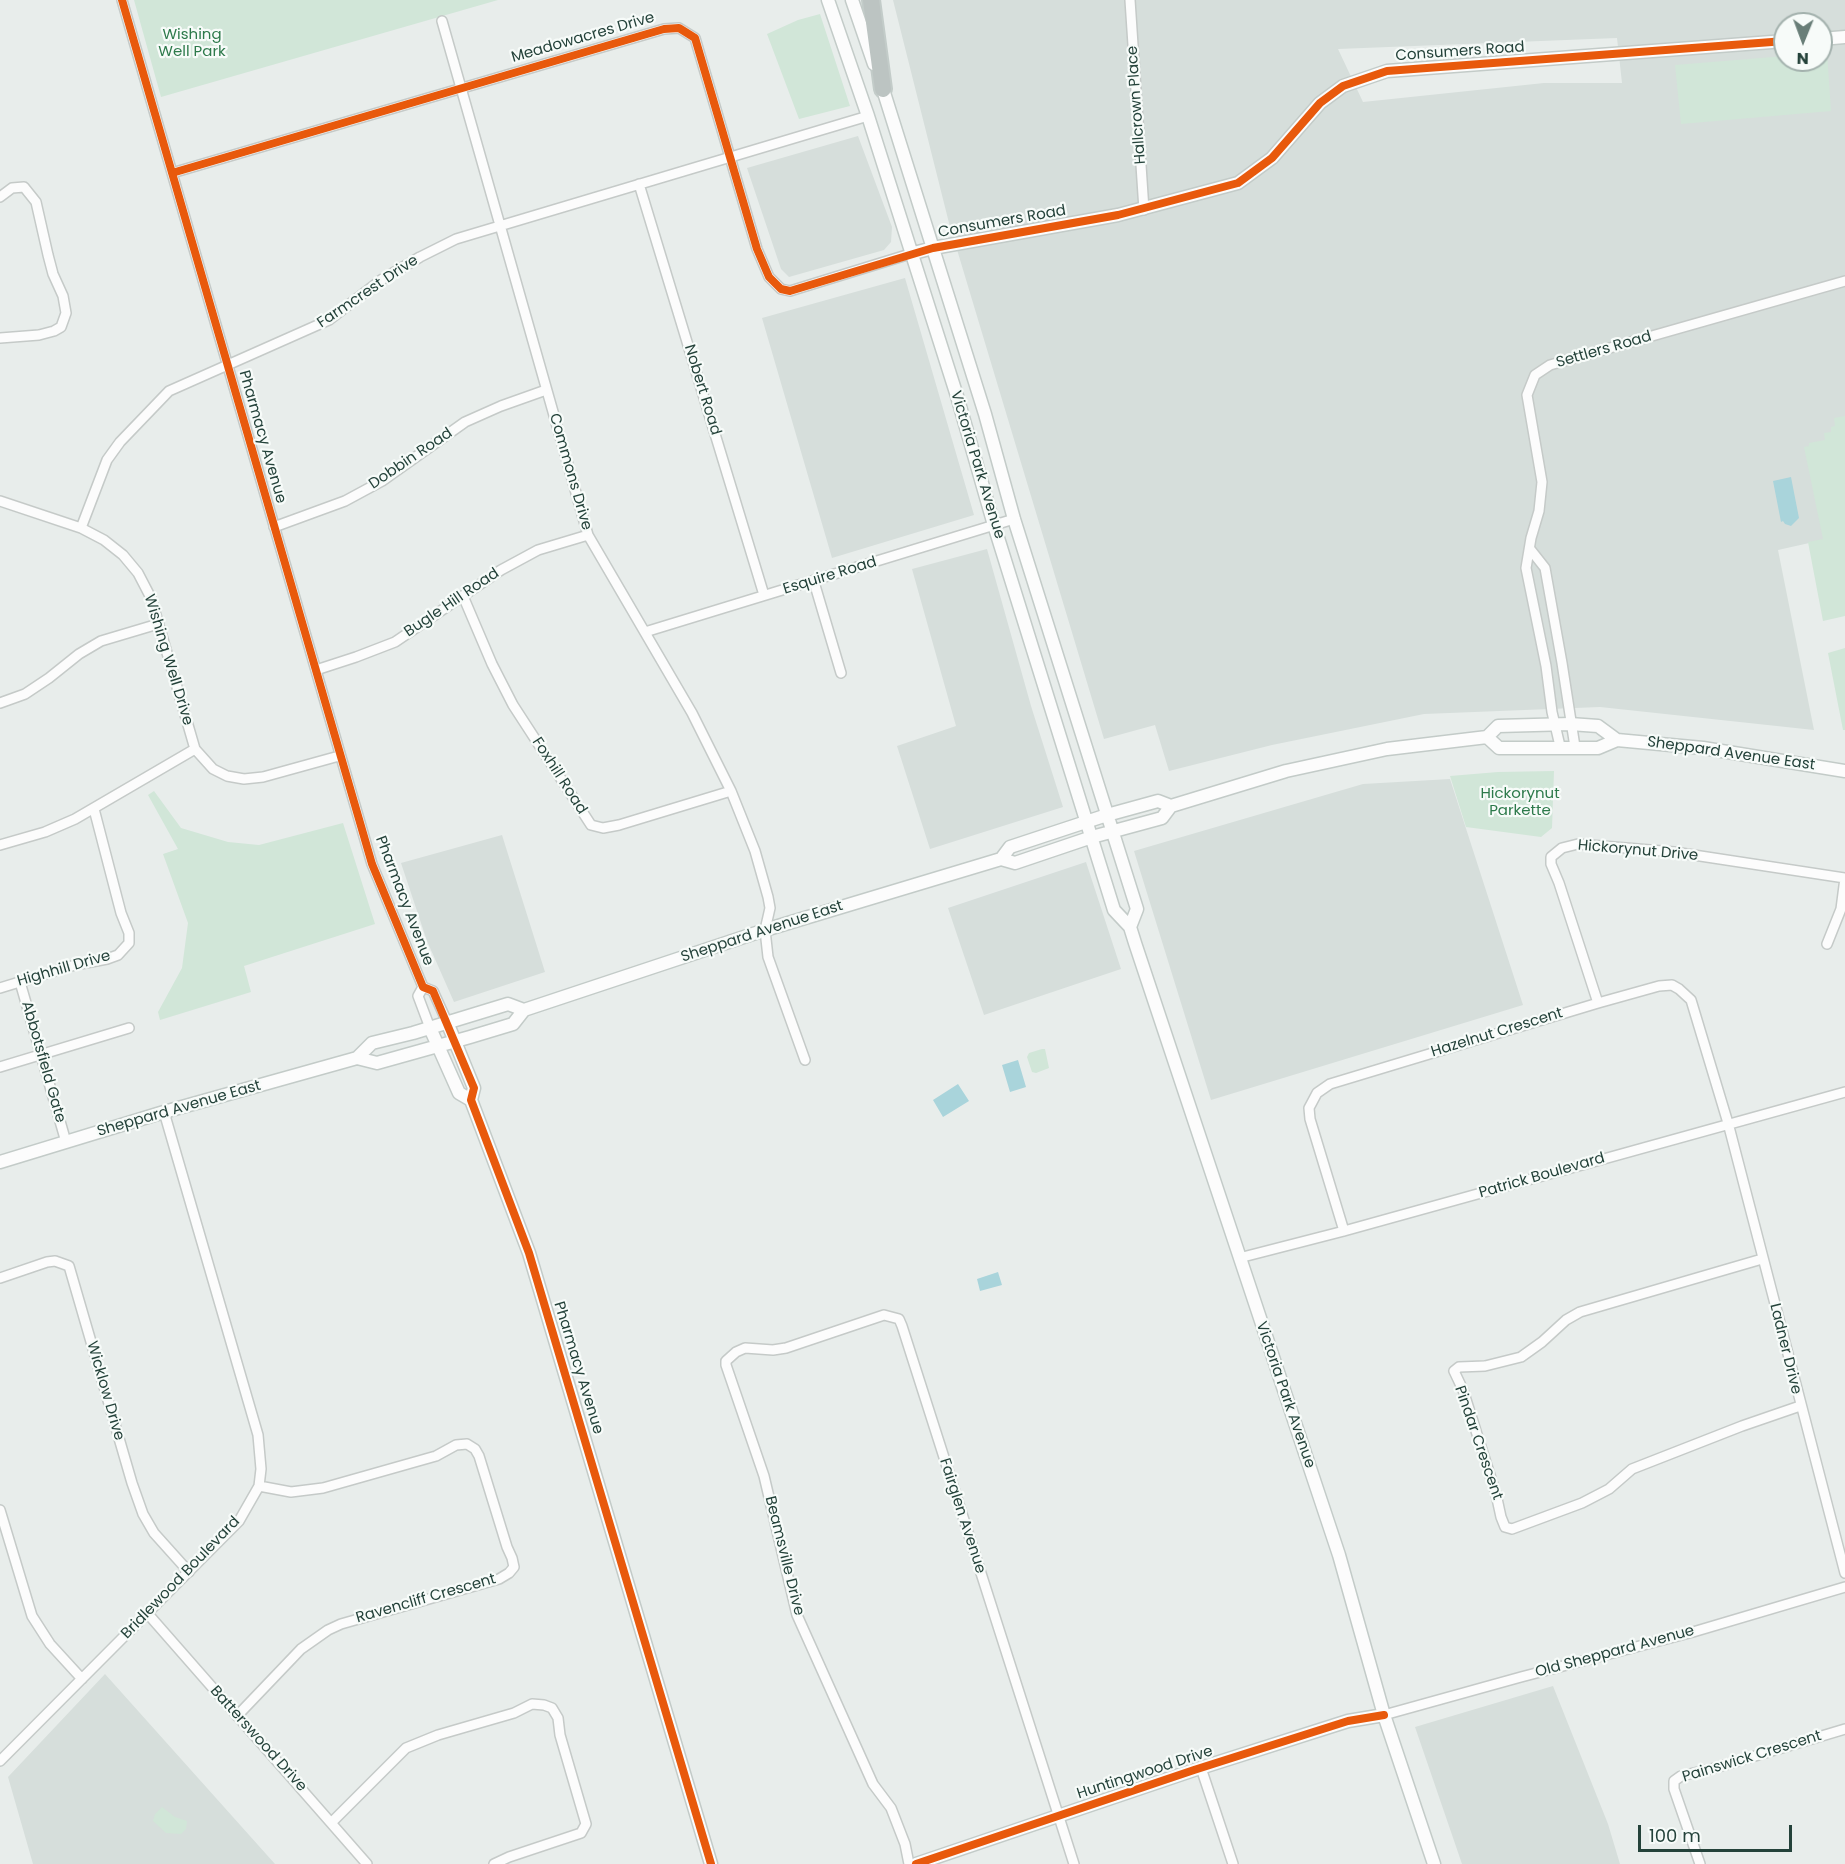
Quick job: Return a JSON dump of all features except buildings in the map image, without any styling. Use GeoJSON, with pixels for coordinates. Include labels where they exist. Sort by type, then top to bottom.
{"type":"FeatureCollection","features":[{"type":"Feature","properties":{"kind":"highway"},"geometry":{"type":"LineString","coordinates":[[871,0],[883,89]]}},
{"type":"Feature","properties":{"kind":"main road","name":"Victoria Park Avenue"},"geometry":{"type":"LineString","coordinates":[[828,0],[868,116],[957,396],[994,525],[1114,910],[1130,927],[1338,1555],[1384,1715],[1434,1864]]}},
{"type":"Feature","properties":{"kind":"main road","name":"Victoria Park Avenue"},"geometry":{"type":"LineString","coordinates":[[852,0],[883,89],[985,414],[1014,519],[1137,909],[1130,927]]}},
{"type":"Feature","properties":{"kind":"main road","name":"Consumers Road"},"geometry":{"type":"LineString","coordinates":[[933,249],[1144,210],[1238,183],[1272,158],[1320,103],[1343,86],[1387,71],[1773,42]]}},
{"type":"Feature","properties":{"kind":"main road","name":"Meadowacres Drive"},"geometry":{"type":"LineString","coordinates":[[910,254],[933,249]]}},
{"type":"Feature","properties":{"kind":"main road","name":"Sheppard Avenue East"},"geometry":{"type":"LineString","coordinates":[[357,1058],[377,1063],[513,1024],[524,1010],[765,930],[1001,859],[1015,862],[1092,837],[1162,818],[1172,806],[1286,771],[1387,749],[1487,737],[1498,726],[1570,724],[1598,726],[1617,740]]}},
{"type":"Feature","properties":{"kind":"main road","name":"Sheppard Avenue East"},"geometry":{"type":"LineString","coordinates":[[1487,737],[1499,748],[1560,746],[1598,748],[1617,740],[1703,748],[1845,771]]}},
{"type":"Feature","properties":{"kind":"main road","name":"Sheppard Avenue East"},"geometry":{"type":"LineString","coordinates":[[1001,859],[1010,847],[1107,815],[1158,801],[1172,806]]}},
{"type":"Feature","properties":{"kind":"main road","name":"Sheppard Avenue East"},"geometry":{"type":"LineString","coordinates":[[0,1162],[164,1112],[357,1058],[372,1043],[508,1004],[524,1010]]}},
{"type":"Feature","properties":{"kind":"main road","name":"Pharmacy Avenue"},"geometry":{"type":"LineString","coordinates":[[447,1022],[474,1088],[471,1100]]}},
{"type":"Feature","properties":{"kind":"main road","name":"Pharmacy Avenue"},"geometry":{"type":"LineString","coordinates":[[430,1028],[459,1093],[471,1100],[488,1139],[532,1263],[711,1864]]}},
{"type":"Feature","properties":{"kind":"main road","name":"Huntingwood Drive"},"geometry":{"type":"LineString","coordinates":[[916,1864],[1348,1721],[1384,1715]]}},
{"type":"Feature","properties":{"kind":"street","name":"Pharmacy Avenue"},"geometry":{"type":"LineString","coordinates":[[122,0],[372,864],[423,987],[433,991],[447,1022]]}},
{"type":"Feature","properties":{"kind":"street","name":"Hallcrown Place"},"geometry":{"type":"LineString","coordinates":[[1130,0],[1144,210]]}},
{"type":"Feature","properties":{"kind":"street","name":"Commons Drive"},"geometry":{"type":"LineString","coordinates":[[442,21],[588,535],[692,714],[731,790],[755,851],[768,897],[770,908],[765,930],[768,957],[805,1060]]}},
{"type":"Feature","properties":{"kind":"street","name":"Meadowacres Drive"},"geometry":{"type":"LineString","coordinates":[[172,173],[664,28],[679,28],[695,38],[757,249],[769,277],[781,289],[790,291],[910,254]]}},
{"type":"Feature","properties":{"kind":"street","name":"Farmcrest Drive"},"geometry":{"type":"LineString","coordinates":[[81,528],[102,470],[120,442],[169,391],[329,320],[381,280],[420,257],[456,239],[868,116]]}},
{"type":"Feature","properties":{"kind":"street","name":"Nobert Road"},"geometry":{"type":"LineString","coordinates":[[639,184],[764,595]]}},
{"type":"Feature","properties":{"kind":"street"},"geometry":{"type":"LineString","coordinates":[[0,197],[12,188],[24,187],[36,202],[66,313],[61,327],[54,331],[39,335],[0,338]]}},
{"type":"Feature","properties":{"kind":"street","name":"Settlers Road"},"geometry":{"type":"LineString","coordinates":[[1560,746],[1526,568],[1539,511],[1542,482],[1527,395],[1535,375],[1550,365],[1845,281]]}},
{"type":"Feature","properties":{"kind":"street","name":"Dobbin Road"},"geometry":{"type":"LineString","coordinates":[[274,527],[345,501],[382,481],[465,422],[546,390]]}},
{"type":"Feature","properties":{"kind":"street","name":"Wishing Well Drive"},"geometry":{"type":"LineString","coordinates":[[0,501],[81,528],[104,540],[123,555],[138,573],[151,598],[195,749],[213,769],[227,776],[244,779],[263,777],[339,756]]}},
{"type":"Feature","properties":{"kind":"street","name":"Esquire Road"},"geometry":{"type":"LineString","coordinates":[[645,632],[1014,519]]}},
{"type":"Feature","properties":{"kind":"street","name":"Bugle Hill Road"},"geometry":{"type":"LineString","coordinates":[[316,670],[395,642],[501,570],[538,550],[588,535]]}},
{"type":"Feature","properties":{"kind":"street"},"geometry":{"type":"LineString","coordinates":[[1530,549],[1545,568],[1575,747]]}},
{"type":"Feature","properties":{"kind":"street"},"geometry":{"type":"LineString","coordinates":[[814,582],[841,673]]}},
{"type":"Feature","properties":{"kind":"street","name":"Foxhill Road"},"geometry":{"type":"LineString","coordinates":[[463,596],[492,664],[513,705],[591,825],[603,828],[619,825],[731,790]]}},
{"type":"Feature","properties":{"kind":"street"},"geometry":{"type":"LineString","coordinates":[[0,702],[25,694],[101,641],[158,624]]}},
{"type":"Feature","properties":{"kind":"street"},"geometry":{"type":"LineString","coordinates":[[0,845],[45,832],[94,809],[195,749]]}},
{"type":"Feature","properties":{"kind":"street","name":"Highhill Drive"},"geometry":{"type":"LineString","coordinates":[[0,988],[107,959],[118,955],[129,942],[129,933],[121,913],[94,809]]}},
{"type":"Feature","properties":{"kind":"street","name":"Hickorynut Drive"},"geometry":{"type":"LineString","coordinates":[[1598,1003],[1551,864],[1551,856],[1562,848],[1578,844],[1674,852],[1845,878]]}},
{"type":"Feature","properties":{"kind":"street"},"geometry":{"type":"LineString","coordinates":[[1827,944],[1841,909],[1845,878]]}},
{"type":"Feature","properties":{"kind":"street","name":"Abbotsfield Gate"},"geometry":{"type":"LineString","coordinates":[[20,982],[66,1142]]}},
{"type":"Feature","properties":{"kind":"street","name":"Hazelnut Crescent"},"geometry":{"type":"LineString","coordinates":[[1344,1231],[1310,1119],[1309,1108],[1317,1093],[1330,1084],[1659,986],[1672,985],[1691,1000],[1728,1124]]}},
{"type":"Feature","properties":{"kind":"street","name":"Pharmacy Avenue"},"geometry":{"type":"LineString","coordinates":[[423,987],[418,996],[430,1028]]}},
{"type":"Feature","properties":{"kind":"street"},"geometry":{"type":"LineString","coordinates":[[0,1067],[129,1028]]}},
{"type":"Feature","properties":{"kind":"street","name":"Patrick Boulevard"},"geometry":{"type":"LineString","coordinates":[[1239,1258],[1845,1092]]}},
{"type":"Feature","properties":{"kind":"street","name":"Bridlewood Boulevard"},"geometry":{"type":"LineString","coordinates":[[0,1761],[239,1521],[259,1486],[261,1469],[258,1435],[164,1112]]}},
{"type":"Feature","properties":{"kind":"street","name":"Ladner Drive"},"geometry":{"type":"LineString","coordinates":[[1728,1124],[1845,1573]]}},
{"type":"Feature","properties":{"kind":"street","name":"Pindar Crescent"},"geometry":{"type":"LineString","coordinates":[[1762,1259],[1580,1312],[1566,1320],[1521,1357],[1485,1366],[1459,1367],[1454,1371],[1496,1494],[1501,1517],[1505,1527],[1512,1528],[1582,1503],[1609,1489],[1632,1470],[1652,1461],[1800,1406]]}},
{"type":"Feature","properties":{"kind":"street","name":"Wicklow Drive"},"geometry":{"type":"LineString","coordinates":[[0,1278],[47,1262],[55,1261],[69,1266],[143,1514],[154,1533],[189,1572]]}},
{"type":"Feature","properties":{"kind":"street","name":"Fairglen Avenue"},"geometry":{"type":"LineString","coordinates":[[746,1348],[773,1350],[884,1315],[899,1319],[1074,1864]]}},
{"type":"Feature","properties":{"kind":"street","name":"Beamsville Drive"},"geometry":{"type":"LineString","coordinates":[[746,1348],[736,1352],[726,1361],[726,1365],[764,1476],[797,1615],[873,1784],[891,1808],[905,1844],[909,1864]]}},
{"type":"Feature","properties":{"kind":"street","name":"Ravencliff Crescent"},"geometry":{"type":"LineString","coordinates":[[237,1716],[301,1649],[328,1630],[341,1624],[499,1579],[514,1567],[479,1456],[475,1449],[467,1444],[456,1445],[436,1455],[323,1488],[291,1492],[259,1486]]}},
{"type":"Feature","properties":{"kind":"street"},"geometry":{"type":"LineString","coordinates":[[0,1510],[32,1616],[50,1644],[82,1678]]}},
{"type":"Feature","properties":{"kind":"street","name":"Old Sheppard Avenue"},"geometry":{"type":"LineString","coordinates":[[1384,1715],[1693,1632],[1845,1587]]}},
{"type":"Feature","properties":{"kind":"street","name":"Batterswood Drive"},"geometry":{"type":"LineString","coordinates":[[148,1614],[368,1864]]}},
{"type":"Feature","properties":{"kind":"street"},"geometry":{"type":"LineString","coordinates":[[332,1822],[406,1748],[438,1735],[514,1713],[532,1704],[544,1705],[552,1708],[558,1718],[560,1735],[586,1824],[581,1833],[494,1864]]}},
{"type":"Feature","properties":{"kind":"street","name":"Painswick Crescent"},"geometry":{"type":"LineString","coordinates":[[1700,1864],[1674,1789],[1674,1781],[1681,1776],[1845,1729]]}},
{"type":"Feature","properties":{"kind":"street"},"geometry":{"type":"LineString","coordinates":[[1202,1768],[1233,1864]]}},
{"type":"Feature","properties":{"kind":"shaded area"},"geometry":{"type":"Polygon","coordinates":[[[893,0],[1845,0],[1845,535],[1778,550],[1814,730],[1600,707],[1424,714],[1272,745],[1169,771],[1155,725],[1104,739],[949,223],[893,0]],[[1617,38],[1338,49],[1363,102],[1544,83],[1622,83],[1617,38]]]}},
{"type":"Feature","properties":{"kind":"shaded area"},"geometry":{"type":"Polygon","coordinates":[[[858,136],[892,227],[891,242],[884,250],[789,277],[781,269],[747,168],[858,136]]]}},
{"type":"Feature","properties":{"kind":"shaded area"},"geometry":{"type":"Polygon","coordinates":[[[905,278],[974,515],[832,558],[762,318],[905,278]]]}},
{"type":"Feature","properties":{"kind":"shaded area"},"geometry":{"type":"Polygon","coordinates":[[[987,549],[1031,706],[1063,807],[930,849],[897,746],[956,726],[912,569],[987,549]]]}},
{"type":"Feature","properties":{"kind":"shaded area"},"geometry":{"type":"Polygon","coordinates":[[[1450,779],[1523,1005],[1211,1100],[1134,851],[1363,784],[1450,779]]]}},
{"type":"Feature","properties":{"kind":"shaded area"},"geometry":{"type":"Polygon","coordinates":[[[502,835],[545,972],[454,1002],[427,941],[401,863],[502,835]]]}},
{"type":"Feature","properties":{"kind":"shaded area"},"geometry":{"type":"Polygon","coordinates":[[[1086,862],[1121,969],[984,1015],[948,908],[1086,862]]]}},
{"type":"Feature","properties":{"kind":"shaded area"},"geometry":{"type":"Polygon","coordinates":[[[105,1674],[275,1864],[33,1864],[8,1777],[105,1674]]]}},
{"type":"Feature","properties":{"kind":"shaded area"},"geometry":{"type":"Polygon","coordinates":[[[1553,1686],[1608,1824],[1620,1864],[1462,1864],[1415,1727],[1553,1686]]]}},
{"type":"Feature","properties":{"kind":"green space","name":"Wishing Well Park"},"geometry":{"type":"Polygon","coordinates":[[[134,0],[498,0],[161,97],[134,0]]]}},
{"type":"Feature","properties":{"kind":"green space"},"geometry":{"type":"Polygon","coordinates":[[[820,14],[850,106],[799,119],[767,34],[798,20],[820,14]]]}},
{"type":"Feature","properties":{"kind":"green space"},"geometry":{"type":"Polygon","coordinates":[[[1773,57],[1773,72],[1828,72],[1831,111],[1681,124],[1675,65],[1773,57]]]}},
{"type":"Feature","properties":{"kind":"green space"},"geometry":{"type":"Polygon","coordinates":[[[1845,416],[1845,616],[1823,621],[1808,542],[1823,539],[1804,447],[1809,446],[1809,443],[1825,440],[1824,433],[1831,432],[1831,427],[1835,426],[1834,418],[1845,416]]]}},
{"type":"Feature","properties":{"kind":"green space"},"geometry":{"type":"Polygon","coordinates":[[[1845,648],[1845,730],[1843,730],[1828,653],[1845,648]]]}},
{"type":"Feature","properties":{"kind":"green space","name":"Hickorynut Parkette"},"geometry":{"type":"Polygon","coordinates":[[[1554,771],[1552,828],[1541,837],[1466,827],[1450,776],[1554,771]]]}},
{"type":"Feature","properties":{"kind":"green space"},"geometry":{"type":"Polygon","coordinates":[[[154,791],[181,828],[228,842],[259,845],[343,823],[375,924],[244,966],[251,992],[160,1020],[158,1012],[182,968],[188,923],[163,854],[178,849],[148,795],[154,791]]]}},
{"type":"Feature","properties":{"kind":"green space"},"geometry":{"type":"Polygon","coordinates":[[[1045,1049],[1049,1068],[1036,1073],[1032,1072],[1027,1057],[1029,1053],[1045,1049]]]}},
{"type":"Feature","properties":{"kind":"green space"},"geometry":{"type":"Polygon","coordinates":[[[162,1807],[175,1817],[187,1821],[186,1829],[181,1834],[166,1833],[153,1821],[155,1814],[162,1807]]]}},
{"type":"Feature","properties":{"kind":"water"},"geometry":{"type":"Polygon","coordinates":[[[1791,477],[1799,518],[1791,526],[1781,522],[1773,481],[1791,477]]]}},
{"type":"Feature","properties":{"kind":"water"},"geometry":{"type":"Polygon","coordinates":[[[1018,1060],[1026,1087],[1010,1092],[1002,1065],[1018,1060]]]}},
{"type":"Feature","properties":{"kind":"water"},"geometry":{"type":"Polygon","coordinates":[[[958,1084],[969,1101],[943,1117],[933,1100],[958,1084]]]}},
{"type":"Feature","properties":{"kind":"water"},"geometry":{"type":"Polygon","coordinates":[[[998,1272],[1002,1285],[980,1291],[977,1279],[998,1272]]]}},
{"type":"Feature","properties":{"kind":"cycle path"},"geometry":{"type":"LineString","coordinates":[[122,0],[372,864],[423,987],[433,991],[474,1088],[471,1100],[529,1253],[711,1864]]}},
{"type":"Feature","properties":{"kind":"cycle path"},"geometry":{"type":"LineString","coordinates":[[172,173],[664,29],[679,28],[695,38],[757,249],[769,277],[781,289],[790,291],[933,248],[1118,215],[1238,183],[1272,158],[1320,103],[1343,86],[1387,71],[1773,42]]}},
{"type":"Feature","properties":{"kind":"cycle path"},"geometry":{"type":"LineString","coordinates":[[916,1864],[1194,1770],[1348,1721],[1384,1715]]}}]}
